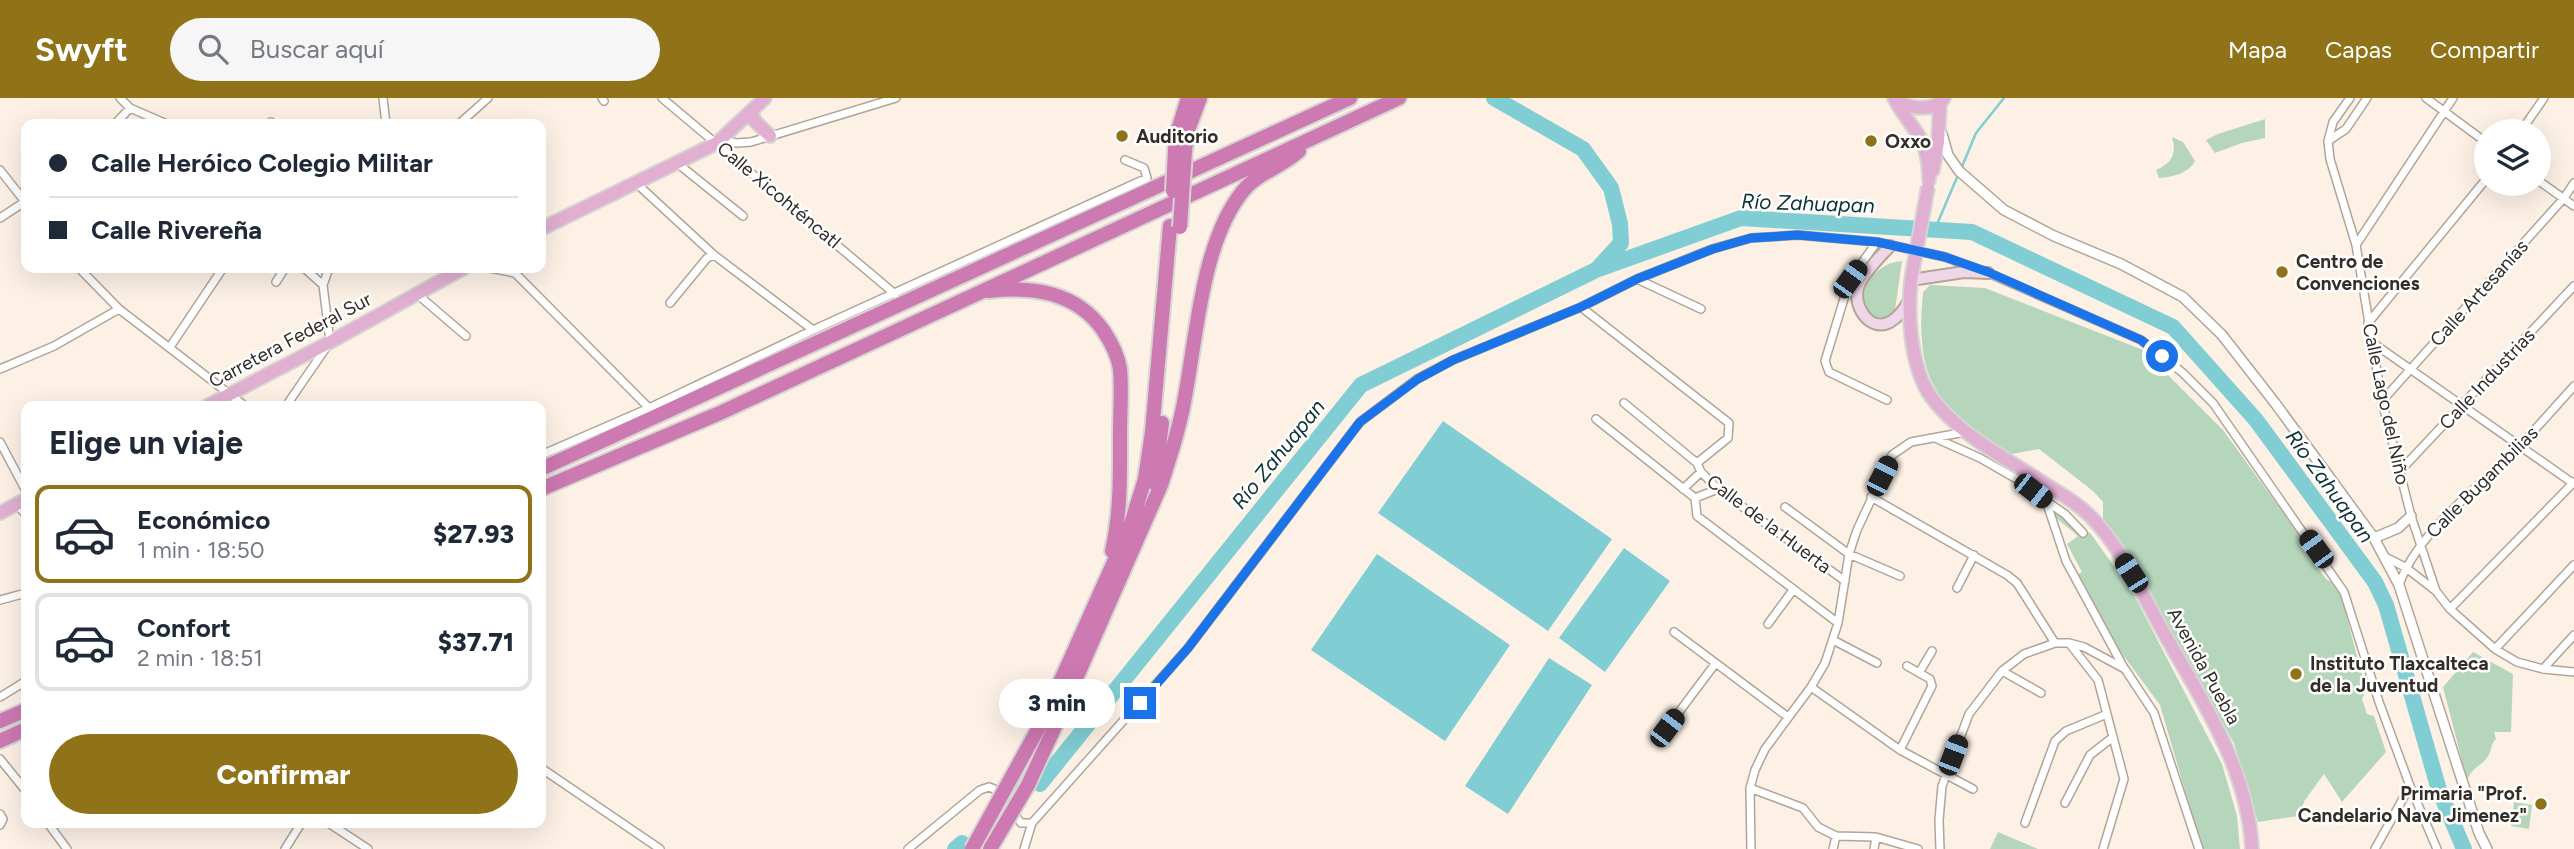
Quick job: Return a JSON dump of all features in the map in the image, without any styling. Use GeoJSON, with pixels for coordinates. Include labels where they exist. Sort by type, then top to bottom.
{"type":"FeatureCollection","features":[{"type":"Feature","properties":{"kind":"highway"},"geometry":{"type":"LineString","coordinates":[[1146,518],[1161,444],[1180,150],[1178,130],[1188,98]]}},
{"type":"Feature","properties":{"kind":"highway"},"geometry":{"type":"LineString","coordinates":[[1180,150],[1200,98]]}},
{"type":"Feature","properties":{"kind":"highway"},"geometry":{"type":"LineString","coordinates":[[1304,118],[1320,98]]}},
{"type":"Feature","properties":{"kind":"highway"},"geometry":{"type":"LineString","coordinates":[[546,467],[1350,98]]}},
{"type":"Feature","properties":{"kind":"highway"},"geometry":{"type":"LineString","coordinates":[[546,487],[720,413],[1399,98]]}},
{"type":"Feature","properties":{"kind":"highway"},"geometry":{"type":"LineString","coordinates":[[972,849],[1051,720],[1161,485],[1186,396],[1208,268],[1222,225],[1244,189],[1297,154],[1305,141]]}},
{"type":"Feature","properties":{"kind":"highway"},"geometry":{"type":"LineString","coordinates":[[990,849],[1028,785],[1051,720],[1131,524],[1145,479],[1175,227]]}},
{"type":"Feature","properties":{"kind":"highway"},"geometry":{"type":"LineString","coordinates":[[974,293],[1007,289],[1048,292],[1069,299],[1094,318],[1111,342],[1120,369],[1120,492],[1118,522],[1104,587]]}},
{"type":"Feature","properties":{"kind":"highway"},"geometry":{"type":"LineString","coordinates":[[0,721],[21,712]]}},
{"type":"Feature","properties":{"kind":"highway"},"geometry":{"type":"LineString","coordinates":[[0,741],[21,731]]}},
{"type":"Feature","properties":{"kind":"main road"},"geometry":{"type":"LineString","coordinates":[[546,227],[719,142],[765,98]]}},
{"type":"Feature","properties":{"kind":"main road"},"geometry":{"type":"LineString","coordinates":[[1894,99],[1906,106],[1919,108],[1944,100]]}},
{"type":"Feature","properties":{"kind":"main road"},"geometry":{"type":"LineString","coordinates":[[1894,99],[1922,141],[1928,159],[1929,184]]}},
{"type":"Feature","properties":{"kind":"main road","name":"Avenida Puebla"},"geometry":{"type":"LineString","coordinates":[[1944,100],[1909,301],[1911,332],[1918,365],[1931,396],[1965,432],[2072,501],[2092,518],[2112,544],[2131,573],[2230,755],[2245,804],[2252,849]]}},
{"type":"Feature","properties":{"kind":"main road"},"geometry":{"type":"LineString","coordinates":[[752,113],[754,120],[770,135]]}},
{"type":"Feature","properties":{"kind":"main road"},"geometry":{"type":"LineString","coordinates":[[1890,246],[1864,275],[1858,286],[1858,309],[1870,321],[1889,323],[1902,313],[1909,301]]}},
{"type":"Feature","properties":{"kind":"main road"},"geometry":{"type":"LineString","coordinates":[[1912,275],[1988,272]]}},
{"type":"Feature","properties":{"kind":"main road","name":"Carretera Federal Sur"},"geometry":{"type":"LineString","coordinates":[[217,401],[455,273]]}},
{"type":"Feature","properties":{"kind":"main road"},"geometry":{"type":"LineString","coordinates":[[0,513],[21,502]]}},
{"type":"Feature","properties":{"kind":"street"},"geometry":{"type":"LineString","coordinates":[[120,98],[130,108],[155,119]]}},
{"type":"Feature","properties":{"kind":"street"},"geometry":{"type":"LineString","coordinates":[[383,98],[385,119]]}},
{"type":"Feature","properties":{"kind":"street"},"geometry":{"type":"LineString","coordinates":[[465,119],[488,98]]}},
{"type":"Feature","properties":{"kind":"street","name":"Calle Xicohténcatl"},"geometry":{"type":"LineString","coordinates":[[662,98],[719,142],[895,294]]}},
{"type":"Feature","properties":{"kind":"street"},"geometry":{"type":"LineString","coordinates":[[719,142],[737,143],[770,135],[896,98]]}},
{"type":"Feature","properties":{"kind":"street"},"geometry":{"type":"LineString","coordinates":[[2328,141],[2333,122],[2350,98]]}},
{"type":"Feature","properties":{"kind":"street"},"geometry":{"type":"LineString","coordinates":[[2328,141],[2346,129],[2367,98]]}},
{"type":"Feature","properties":{"kind":"street"},"geometry":{"type":"LineString","coordinates":[[2426,98],[2474,133]]}},
{"type":"Feature","properties":{"kind":"street"},"geometry":{"type":"LineString","coordinates":[[2356,245],[2453,98]]}},
{"type":"Feature","properties":{"kind":"street"},"geometry":{"type":"LineString","coordinates":[[2529,119],[2544,98]]}},
{"type":"Feature","properties":{"kind":"street"},"geometry":{"type":"LineString","coordinates":[[120,119],[130,108]]}},
{"type":"Feature","properties":{"kind":"street"},"geometry":{"type":"LineString","coordinates":[[1940,122],[1946,148],[1955,166],[2004,210],[2054,236],[2121,264],[2182,297],[2211,324],[2275,403],[2374,538],[2399,585],[2479,833],[2487,849]]}},
{"type":"Feature","properties":{"kind":"street","name":"Calle Lago del Niño"},"geometry":{"type":"LineString","coordinates":[[2328,141],[2330,159],[2356,245],[2382,401],[2399,472],[2436,591]]}},
{"type":"Feature","properties":{"kind":"street"},"geometry":{"type":"LineString","coordinates":[[546,453],[1147,178],[1148,174],[1144,168],[1125,160]]}},
{"type":"Feature","properties":{"kind":"street"},"geometry":{"type":"LineString","coordinates":[[677,163],[743,216]]}},
{"type":"Feature","properties":{"kind":"street"},"geometry":{"type":"LineString","coordinates":[[0,170],[21,196]]}},
{"type":"Feature","properties":{"kind":"street"},"geometry":{"type":"LineString","coordinates":[[636,183],[714,255],[813,330]]}},
{"type":"Feature","properties":{"kind":"street","name":"Calle Artesanías"},"geometry":{"type":"LineString","coordinates":[[2382,401],[2564,198],[2574,183]]}},
{"type":"Feature","properties":{"kind":"street"},"geometry":{"type":"LineString","coordinates":[[2551,189],[2574,206]]}},
{"type":"Feature","properties":{"kind":"street"},"geometry":{"type":"LineString","coordinates":[[2368,323],[2474,194]]}},
{"type":"Feature","properties":{"kind":"street"},"geometry":{"type":"LineString","coordinates":[[0,218],[21,205]]}},
{"type":"Feature","properties":{"kind":"street"},"geometry":{"type":"LineString","coordinates":[[1024,849],[1032,823],[1188,648],[1360,422],[1418,379],[1453,360],[1581,307],[1637,279],[1713,249],[1751,238],[1798,235],[1877,242],[1945,257],[1988,272],[2141,340],[2183,373],[2213,403],[2344,592],[2379,702],[2437,849]]}},
{"type":"Feature","properties":{"kind":"street"},"geometry":{"type":"LineString","coordinates":[[1877,242],[1850,279],[1825,361],[1829,372],[1887,400]]}},
{"type":"Feature","properties":{"kind":"street"},"geometry":{"type":"LineString","coordinates":[[670,303],[707,258],[714,255]]}},
{"type":"Feature","properties":{"kind":"street"},"geometry":{"type":"LineString","coordinates":[[85,273],[119,309],[239,401]]}},
{"type":"Feature","properties":{"kind":"street"},"geometry":{"type":"LineString","coordinates":[[170,347],[220,273]]}},
{"type":"Feature","properties":{"kind":"street"},"geometry":{"type":"LineString","coordinates":[[276,282],[282,273]]}},
{"type":"Feature","properties":{"kind":"street"},"geometry":{"type":"LineString","coordinates":[[310,273],[323,285]]}},
{"type":"Feature","properties":{"kind":"street"},"geometry":{"type":"LineString","coordinates":[[289,401],[330,342],[323,285],[327,273]]}},
{"type":"Feature","properties":{"kind":"street"},"geometry":{"type":"LineString","coordinates":[[515,273],[649,408]]}},
{"type":"Feature","properties":{"kind":"street"},"geometry":{"type":"LineString","coordinates":[[1637,279],[1701,309]]}},
{"type":"Feature","properties":{"kind":"street","name":"Calle Industrias"},"geometry":{"type":"LineString","coordinates":[[2399,472],[2574,286]]}},
{"type":"Feature","properties":{"kind":"street"},"geometry":{"type":"LineString","coordinates":[[416,294],[466,336]]}},
{"type":"Feature","properties":{"kind":"street"},"geometry":{"type":"LineString","coordinates":[[1581,307],[1729,423],[1728,438],[1697,463],[1625,403]]}},
{"type":"Feature","properties":{"kind":"street"},"geometry":{"type":"LineString","coordinates":[[0,369],[54,346],[119,309]]}},
{"type":"Feature","properties":{"kind":"street"},"geometry":{"type":"LineString","coordinates":[[2373,343],[2574,483],[2450,609]]}},
{"type":"Feature","properties":{"kind":"street","name":"Calle Bugambilias"},"geometry":{"type":"LineString","coordinates":[[2399,585],[2405,567],[2420,544],[2520,446],[2574,386]]}},
{"type":"Feature","properties":{"kind":"street"},"geometry":{"type":"LineString","coordinates":[[1596,419],[1695,498],[1697,516],[1838,623]]}},
{"type":"Feature","properties":{"kind":"street"},"geometry":{"type":"LineString","coordinates":[[1751,849],[1751,788],[1755,770],[1765,749],[1811,687],[1825,663],[1838,623],[1849,554],[1871,498],[1892,455],[1911,442],[1965,432]]}},
{"type":"Feature","properties":{"kind":"street"},"geometry":{"type":"LineString","coordinates":[[1933,438],[1980,458],[2020,481],[2065,514],[2083,533]]}},
{"type":"Feature","properties":{"kind":"street"},"geometry":{"type":"LineString","coordinates":[[0,442],[21,482]]}},
{"type":"Feature","properties":{"kind":"street","name":"Calle de la Huerta"},"geometry":{"type":"LineString","coordinates":[[1697,463],[1701,472],[1718,489],[1845,581]]}},
{"type":"Feature","properties":{"kind":"street"},"geometry":{"type":"LineString","coordinates":[[1683,489],[1701,472]]}},
{"type":"Feature","properties":{"kind":"street"},"geometry":{"type":"LineString","coordinates":[[1695,498],[1718,489]]}},
{"type":"Feature","properties":{"kind":"street"},"geometry":{"type":"LineString","coordinates":[[1871,498],[1974,555],[2017,583],[2055,643]]}},
{"type":"Feature","properties":{"kind":"street"},"geometry":{"type":"LineString","coordinates":[[2046,501],[2066,561],[2125,668],[2154,713],[2199,849]]}},
{"type":"Feature","properties":{"kind":"street"},"geometry":{"type":"LineString","coordinates":[[1785,507],[1849,554],[1900,576]]}},
{"type":"Feature","properties":{"kind":"street"},"geometry":{"type":"LineString","coordinates":[[2374,538],[2398,528],[2411,516]]}},
{"type":"Feature","properties":{"kind":"street"},"geometry":{"type":"LineString","coordinates":[[1957,588],[1974,555]]}},
{"type":"Feature","properties":{"kind":"street"},"geometry":{"type":"LineString","coordinates":[[2385,556],[2405,567],[2436,591],[2450,609],[2495,649],[2516,662],[2574,672]]}},
{"type":"Feature","properties":{"kind":"street"},"geometry":{"type":"LineString","coordinates":[[2495,649],[2574,565]]}},
{"type":"Feature","properties":{"kind":"street"},"geometry":{"type":"LineString","coordinates":[[1768,624],[1793,590]]}},
{"type":"Feature","properties":{"kind":"street"},"geometry":{"type":"LineString","coordinates":[[0,600],[21,594]]}},
{"type":"Feature","properties":{"kind":"street"},"geometry":{"type":"LineString","coordinates":[[1674,632],[1788,717]]}},
{"type":"Feature","properties":{"kind":"street"},"geometry":{"type":"LineString","coordinates":[[2543,668],[2574,635]]}},
{"type":"Feature","properties":{"kind":"street"},"geometry":{"type":"LineString","coordinates":[[1833,640],[1877,663]]}},
{"type":"Feature","properties":{"kind":"street"},"geometry":{"type":"LineString","coordinates":[[1940,849],[1939,820],[1945,775],[1969,714],[2002,670],[2024,654],[2055,643],[2084,647],[2125,668]]}},
{"type":"Feature","properties":{"kind":"street"},"geometry":{"type":"LineString","coordinates":[[2069,643],[2098,680],[2124,779],[2103,849]]}},
{"type":"Feature","properties":{"kind":"street"},"geometry":{"type":"LineString","coordinates":[[1919,673],[1931,651]]}},
{"type":"Feature","properties":{"kind":"street"},"geometry":{"type":"LineString","coordinates":[[1667,728],[1715,664]]}},
{"type":"Feature","properties":{"kind":"street"},"geometry":{"type":"LineString","coordinates":[[1900,750],[1932,686],[1930,679],[1906,666]]}},
{"type":"Feature","properties":{"kind":"street"},"geometry":{"type":"LineString","coordinates":[[2002,670],[2041,693]]}},
{"type":"Feature","properties":{"kind":"street"},"geometry":{"type":"LineString","coordinates":[[0,698],[21,684]]}},
{"type":"Feature","properties":{"kind":"street"},"geometry":{"type":"LineString","coordinates":[[1811,687],[1900,750],[1973,789]]}},
{"type":"Feature","properties":{"kind":"street"},"geometry":{"type":"LineString","coordinates":[[2025,823],[2055,741],[2066,731],[2107,714]]}},
{"type":"Feature","properties":{"kind":"street"},"geometry":{"type":"LineString","coordinates":[[2066,803],[2090,755],[2113,737]]}},
{"type":"Feature","properties":{"kind":"street"},"geometry":{"type":"LineString","coordinates":[[0,759],[21,785]]}},
{"type":"Feature","properties":{"kind":"street"},"geometry":{"type":"LineString","coordinates":[[546,771],[660,849]]}},
{"type":"Feature","properties":{"kind":"street"},"geometry":{"type":"LineString","coordinates":[[2375,849],[2410,786]]}},
{"type":"Feature","properties":{"kind":"street"},"geometry":{"type":"LineString","coordinates":[[908,849],[980,790],[989,787],[994,789],[1021,823],[1032,823]]}},
{"type":"Feature","properties":{"kind":"street"},"geometry":{"type":"LineString","coordinates":[[1751,788],[1803,808],[1818,827],[1836,836],[1876,837],[1895,846],[1918,849]]}},
{"type":"Feature","properties":{"kind":"street"},"geometry":{"type":"LineString","coordinates":[[0,814],[3,819],[0,825]]}},
{"type":"Feature","properties":{"kind":"street"},"geometry":{"type":"LineString","coordinates":[[51,828],[67,849]]}},
{"type":"Feature","properties":{"kind":"street"},"geometry":{"type":"LineString","coordinates":[[285,849],[298,828]]}},
{"type":"Feature","properties":{"kind":"street"},"geometry":{"type":"LineString","coordinates":[[336,828],[368,849]]}},
{"type":"Feature","properties":{"kind":"street"},"geometry":{"type":"LineString","coordinates":[[1833,849],[1836,836]]}},
{"type":"Feature","properties":{"kind":"street"},"geometry":{"type":"LineString","coordinates":[[1874,849],[1876,837]]}},
{"type":"Feature","properties":{"kind":"green space"},"geometry":{"type":"Polygon","coordinates":[[[2265,119],[2265,138],[2215,153],[2206,140],[2218,134],[2265,119]]]}},
{"type":"Feature","properties":{"kind":"green space"},"geometry":{"type":"Polygon","coordinates":[[[2172,137],[2183,142],[2195,161],[2184,172],[2159,178],[2156,170],[2172,157],[2172,137]]]}},
{"type":"Feature","properties":{"kind":"green space"},"geometry":{"type":"Polygon","coordinates":[[[1902,261],[1895,310],[1891,316],[1877,317],[1868,313],[1864,305],[1864,294],[1868,283],[1887,265],[1902,261]]]}},
{"type":"Feature","properties":{"kind":"green space"},"geometry":{"type":"Polygon","coordinates":[[[1930,285],[1985,288],[2143,350],[2223,430],[2302,539],[2301,547],[2327,580],[2338,584],[2366,690],[2362,699],[2367,714],[2374,716],[2386,752],[2342,802],[2324,774],[2305,800],[2298,816],[2258,822],[2234,743],[2136,571],[2103,520],[2103,502],[2039,449],[2006,455],[1962,420],[1939,395],[1925,362],[1921,335],[1923,292],[1930,285]]]}},
{"type":"Feature","properties":{"kind":"green space"},"geometry":{"type":"Polygon","coordinates":[[[2039,494],[2091,534],[2134,595],[2222,764],[2237,816],[2240,849],[2202,849],[2160,705],[2103,628],[2073,577],[2082,572],[2067,544],[2078,536],[2049,512],[2039,494]]]}},
{"type":"Feature","properties":{"kind":"green space"},"geometry":{"type":"Polygon","coordinates":[[[2473,652],[2513,674],[2511,732],[2494,732],[2496,739],[2488,756],[2467,780],[2443,687],[2473,652]]]}},
{"type":"Feature","properties":{"kind":"green space"},"geometry":{"type":"Polygon","coordinates":[[[2514,802],[2532,805],[2529,829],[2511,826],[2514,802]]]}},
{"type":"Feature","properties":{"kind":"green space"},"geometry":{"type":"Polygon","coordinates":[[[1998,832],[2038,849],[1990,849],[1998,832]]]}},
{"type":"Feature","properties":{"kind":"water"},"geometry":{"type":"Polygon","coordinates":[[[1443,421],[1612,539],[1548,631],[1378,513],[1443,421]]]}},
{"type":"Feature","properties":{"kind":"water"},"geometry":{"type":"Polygon","coordinates":[[[1624,548],[1670,581],[1605,672],[1559,638],[1624,548]]]}},
{"type":"Feature","properties":{"kind":"water"},"geometry":{"type":"Polygon","coordinates":[[[1377,554],[1510,645],[1445,741],[1311,650],[1377,554]]]}},
{"type":"Feature","properties":{"kind":"water"},"geometry":{"type":"Polygon","coordinates":[[[1549,658],[1592,685],[1508,814],[1465,786],[1549,658]]]}},
{"type":"Feature","properties":{"kind":"waterway"},"geometry":{"type":"LineString","coordinates":[[1494,98],[1583,149],[1611,188],[1620,224],[1621,243],[1599,267]]}},
{"type":"Feature","properties":{"kind":"waterway"},"geometry":{"type":"LineString","coordinates":[[1961,169],[1976,133],[2004,98]]}},
{"type":"Feature","properties":{"kind":"waterway"},"geometry":{"type":"LineString","coordinates":[[1935,229],[1958,175]]}},
{"type":"Feature","properties":{"kind":"waterway","name":"Río Zahuapan"},"geometry":{"type":"LineString","coordinates":[[1040,784],[1361,385],[1596,270],[1741,218],[1972,232],[2173,327],[2256,420],[2375,582],[2386,605],[2439,790],[2464,849]]}},
{"type":"Feature","properties":{"kind":"waterway","name":"Río Zahuapan"},"geometry":{"type":"LineString","coordinates":[[955,849],[962,843]]}},
{"type":"Feature","properties":{"kind":"place","name":"Auditorio"},"geometry":{"type":"Point","coordinates":[1122,136]}},
{"type":"Feature","properties":{"kind":"place","name":"Oxxo"},"geometry":{"type":"Point","coordinates":[1871,141]}},
{"type":"Feature","properties":{"kind":"place","name":"Centro de Convenciones"},"geometry":{"type":"Point","coordinates":[2282,272]}},
{"type":"Feature","properties":{"kind":"place","name":"Instituto Tlaxcalteca de la Juventud"},"geometry":{"type":"Point","coordinates":[2296,674]}},
{"type":"Feature","properties":{"kind":"place","name":"Primaria \"Prof. Candelario Nava Jimenez\""},"geometry":{"type":"Point","coordinates":[2541,804]}},
{"type":"Feature","properties":{"kind":"route"},"geometry":{"type":"LineString","coordinates":[[1140,703],[1188,648],[1360,422],[1418,379],[1453,360],[1581,307],[1637,279],[1713,249],[1751,238],[1798,235],[1877,242],[1945,257],[1988,272],[2141,340],[2162,356]]}}]}
